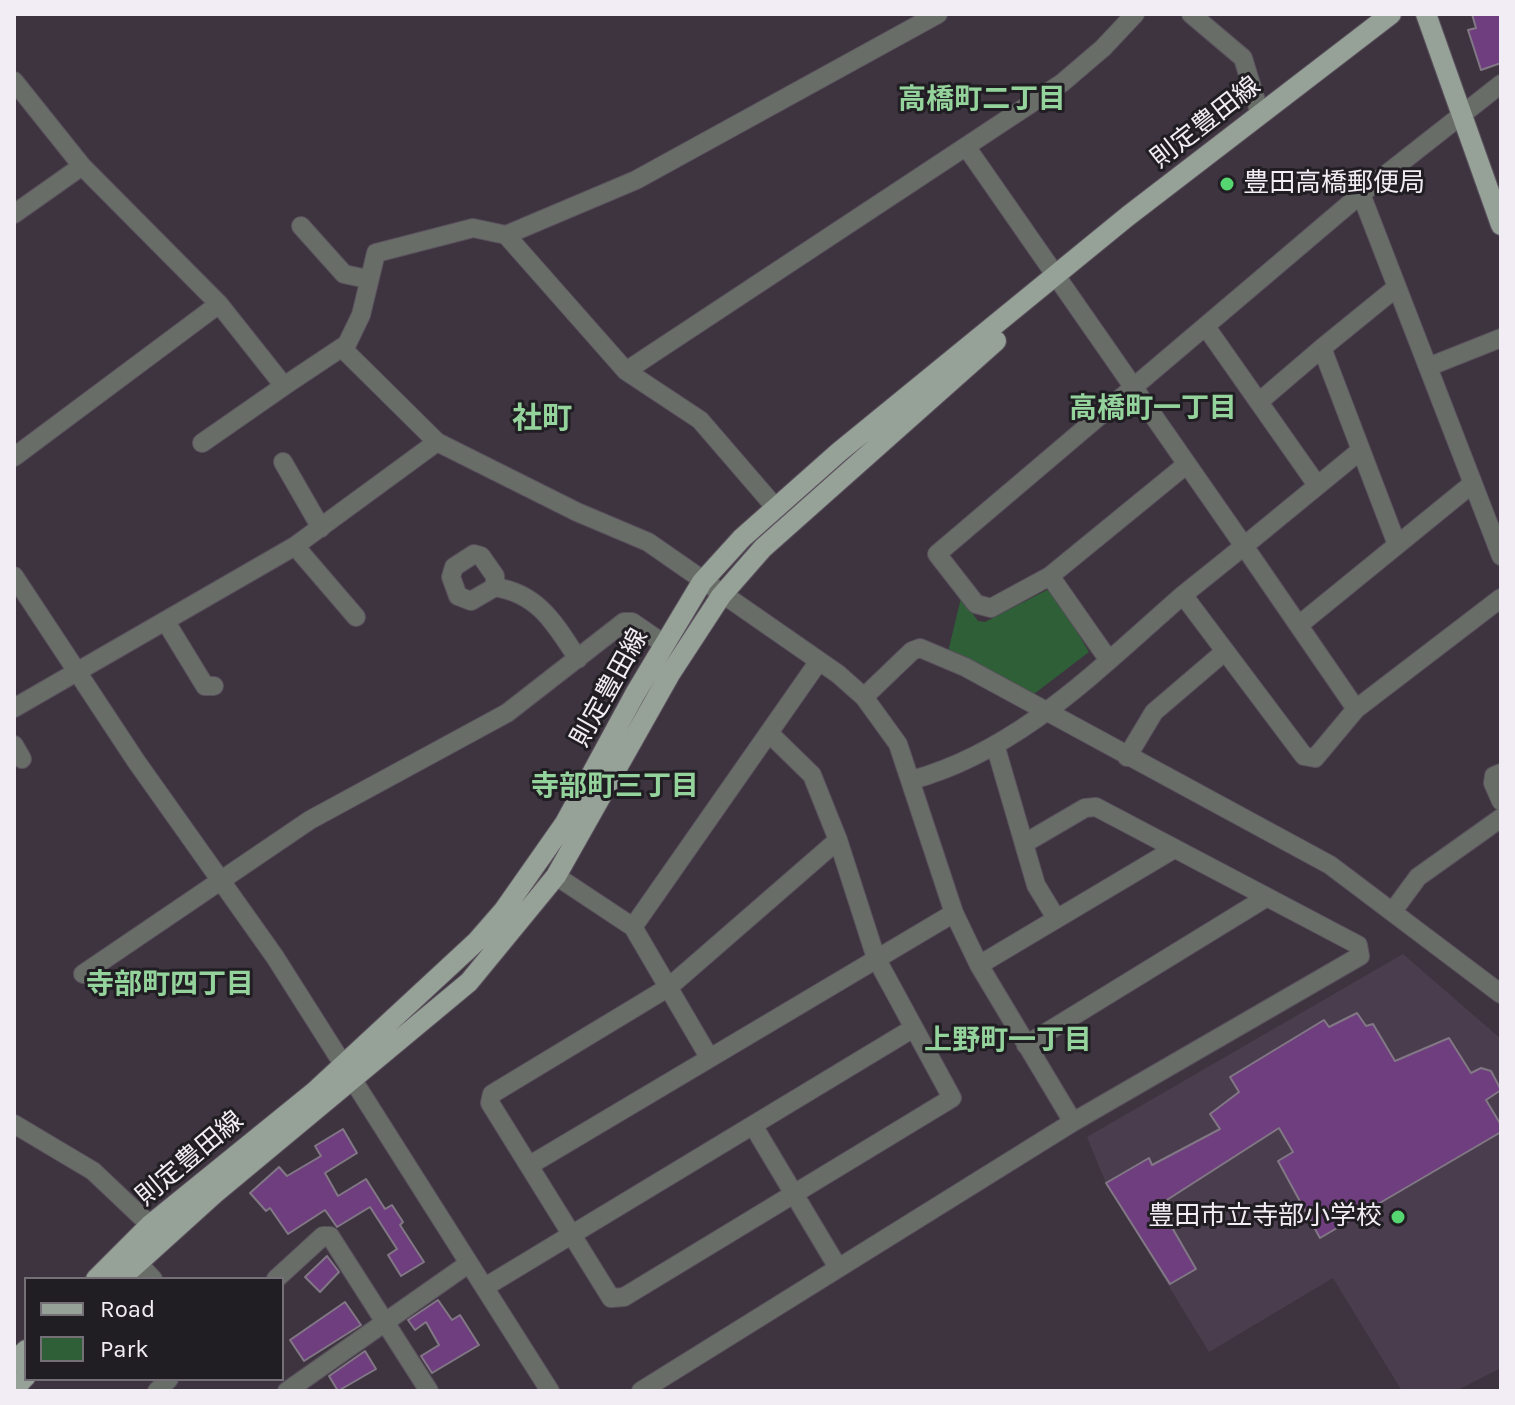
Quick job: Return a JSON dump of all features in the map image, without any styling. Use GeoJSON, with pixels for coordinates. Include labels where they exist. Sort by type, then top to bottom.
{"type":"FeatureCollection","features":[{"type":"Feature","properties":{"kind":"main road","name":"則定豊田線"},"geometry":{"type":"LineString","coordinates":[[122,1277],[346,1074],[504,910],[565,823],[702,582],[775,507],[1056,276],[1391,14]]}},
{"type":"Feature","properties":{"kind":"main road"},"geometry":{"type":"LineString","coordinates":[[1426,14],[1501,224]]}},
{"type":"Feature","properties":{"kind":"main road","name":"則定豊田線"},"geometry":{"type":"LineString","coordinates":[[98,1277],[150,1225],[314,1092],[379,1055],[469,982],[556,876],[670,674],[721,596],[763,548],[992,345],[1056,276]]}},
{"type":"Feature","properties":{"kind":"street"},"geometry":{"type":"LineString","coordinates":[[202,443],[342,348],[361,315],[367,279],[376,253],[473,228],[506,235],[636,180],[938,14]]}},
{"type":"Feature","properties":{"kind":"street"},"geometry":{"type":"LineString","coordinates":[[626,371],[1079,71],[1135,14]]}},
{"type":"Feature","properties":{"kind":"street"},"geometry":{"type":"LineString","coordinates":[[1191,14],[1243,58],[1260,114]]}},
{"type":"Feature","properties":{"kind":"street"},"geometry":{"type":"LineString","coordinates":[[14,81],[82,166],[219,304],[284,386]]}},
{"type":"Feature","properties":{"kind":"street"},"geometry":{"type":"LineString","coordinates":[[1187,464],[1050,576],[991,608],[982,609],[937,554],[1361,194],[1461,112],[1501,84]]}},
{"type":"Feature","properties":{"kind":"street"},"geometry":{"type":"LineString","coordinates":[[967,148],[1356,709]]}},
{"type":"Feature","properties":{"kind":"street"},"geometry":{"type":"LineString","coordinates":[[14,214],[82,166]]}},
{"type":"Feature","properties":{"kind":"street"},"geometry":{"type":"LineString","coordinates":[[1361,194],[1501,556]]}},
{"type":"Feature","properties":{"kind":"street"},"geometry":{"type":"LineString","coordinates":[[301,226],[344,274],[367,279]]}},
{"type":"Feature","properties":{"kind":"street"},"geometry":{"type":"LineString","coordinates":[[506,235],[626,371],[700,420],[775,507]]}},
{"type":"Feature","properties":{"kind":"street"},"geometry":{"type":"LineString","coordinates":[[1260,401],[1397,287]]}},
{"type":"Feature","properties":{"kind":"street"},"geometry":{"type":"LineString","coordinates":[[14,457],[219,304]]}},
{"type":"Feature","properties":{"kind":"street"},"geometry":{"type":"LineString","coordinates":[[1206,327],[1317,485]]}},
{"type":"Feature","properties":{"kind":"street"},"geometry":{"type":"LineString","coordinates":[[1428,367],[1501,338]]}},
{"type":"Feature","properties":{"kind":"street"},"geometry":{"type":"LineString","coordinates":[[342,348],[437,442],[577,512],[648,542],[721,596],[819,661],[864,697],[898,744],[954,913],[979,965],[1073,1122]]}},
{"type":"Feature","properties":{"kind":"street"},"geometry":{"type":"LineString","coordinates":[[1322,348],[1396,542]]}},
{"type":"Feature","properties":{"kind":"street"},"geometry":{"type":"LineString","coordinates":[[14,708],[295,546],[437,442]]}},
{"type":"Feature","properties":{"kind":"street"},"geometry":{"type":"LineString","coordinates":[[912,780],[996,748],[1046,713],[1183,595],[1361,450]]}},
{"type":"Feature","properties":{"kind":"street"},"geometry":{"type":"LineString","coordinates":[[283,462],[321,528]]}},
{"type":"Feature","properties":{"kind":"street"},"geometry":{"type":"LineString","coordinates":[[1299,625],[1396,542],[1472,484]]}},
{"type":"Feature","properties":{"kind":"street"},"geometry":{"type":"LineString","coordinates":[[295,546],[356,617]]}},
{"type":"Feature","properties":{"kind":"street"},"geometry":{"type":"LineString","coordinates":[[14,576],[80,670],[136,761],[275,957],[346,1074],[550,1391]]}},
{"type":"Feature","properties":{"kind":"street"},"geometry":{"type":"LineString","coordinates":[[1050,576],[1108,659]]}},
{"type":"Feature","properties":{"kind":"street"},"geometry":{"type":"LineString","coordinates":[[495,587],[525,595],[542,607],[578,659]]}},
{"type":"Feature","properties":{"kind":"street"},"geometry":{"type":"LineString","coordinates":[[1183,595],[1223,653],[1307,758],[1315,758],[1356,709],[1501,598]]}},
{"type":"Feature","properties":{"kind":"street"},"geometry":{"type":"LineString","coordinates":[[166,622],[205,686],[214,686]]}},
{"type":"Feature","properties":{"kind":"street"},"geometry":{"type":"LineString","coordinates":[[83,974],[338,804],[485,727],[624,622],[632,622],[664,644]]}},
{"type":"Feature","properties":{"kind":"street"},"geometry":{"type":"LineString","coordinates":[[864,697],[902,659],[920,648],[965,667],[1311,854],[1393,911],[1501,994]]}},
{"type":"Feature","properties":{"kind":"street"},"geometry":{"type":"LineString","coordinates":[[1127,757],[1154,712],[1223,653]]}},
{"type":"Feature","properties":{"kind":"street"},"geometry":{"type":"LineString","coordinates":[[633,927],[819,661]]}},
{"type":"Feature","properties":{"kind":"street"},"geometry":{"type":"LineString","coordinates":[[770,734],[812,775],[838,840],[876,958],[912,1029],[952,1094],[950,1102],[618,1299],[609,1295],[490,1103],[492,1094],[669,987],[838,840]]}},
{"type":"Feature","properties":{"kind":"street"},"geometry":{"type":"LineString","coordinates":[[996,748],[1038,891],[1056,918]]}},
{"type":"Feature","properties":{"kind":"street"},"geometry":{"type":"LineString","coordinates":[[1501,773],[1494,776],[1493,783],[1501,801]]}},
{"type":"Feature","properties":{"kind":"street"},"geometry":{"type":"LineString","coordinates":[[641,1391],[837,1266],[1073,1122],[1360,956],[1358,945],[1090,806],[1025,843]]}},
{"type":"Feature","properties":{"kind":"street"},"geometry":{"type":"LineString","coordinates":[[1393,911],[1418,877],[1501,818]]}},
{"type":"Feature","properties":{"kind":"street"},"geometry":{"type":"LineString","coordinates":[[979,965],[1174,849]]}},
{"type":"Feature","properties":{"kind":"street"},"geometry":{"type":"LineString","coordinates":[[556,876],[633,927],[709,1057]]}},
{"type":"Feature","properties":{"kind":"street"},"geometry":{"type":"LineString","coordinates":[[1026,1045],[1267,897]]}},
{"type":"Feature","properties":{"kind":"street"},"geometry":{"type":"LineString","coordinates":[[530,1165],[954,913]]}},
{"type":"Feature","properties":{"kind":"street"},"geometry":{"type":"LineString","coordinates":[[485,1287],[912,1029]]}},
{"type":"Feature","properties":{"kind":"street"},"geometry":{"type":"LineString","coordinates":[[14,1124],[93,1171],[150,1225]]}},
{"type":"Feature","properties":{"kind":"street"},"geometry":{"type":"LineString","coordinates":[[754,1127],[837,1266]]}},
{"type":"Feature","properties":{"kind":"street"},"geometry":{"type":"LineString","coordinates":[[278,1277],[323,1236],[330,1236],[429,1391]]}},
{"type":"Feature","properties":{"kind":"street"},"geometry":{"type":"LineString","coordinates":[[137,1262],[151,1277]]}},
{"type":"Feature","properties":{"kind":"street"},"geometry":{"type":"LineString","coordinates":[[287,1391],[468,1264]]}},
{"type":"Feature","properties":{"kind":"shaded area","name":"豊田市立寺部小学校"},"geometry":{"type":"Polygon","coordinates":[[[1403,954],[1501,1039],[1501,1368],[1456,1391],[1402,1391],[1333,1278],[1209,1352],[1106,1183],[1087,1137],[1403,954]]]}},
{"type":"Feature","properties":{"kind":"green space"},"geometry":{"type":"Polygon","coordinates":[[[1051,588],[1089,652],[1030,697],[948,652],[961,598],[978,621],[985,622],[1051,588]]]}},
{"type":"Feature","properties":{"kind":"building"},"geometry":{"type":"Polygon","coordinates":[[[1472,14],[1501,14],[1501,63],[1481,70],[1468,30],[1476,28],[1472,14]]]}},
{"type":"Feature","properties":{"kind":"building"},"geometry":{"type":"Polygon","coordinates":[[[1357,1013],[1366,1026],[1373,1024],[1395,1061],[1449,1038],[1471,1073],[1481,1068],[1491,1071],[1501,1090],[1486,1100],[1501,1125],[1501,1132],[1320,1238],[1278,1161],[1293,1152],[1279,1128],[1159,1205],[1196,1269],[1170,1284],[1106,1183],[1149,1158],[1152,1165],[1220,1129],[1210,1114],[1239,1092],[1230,1077],[1324,1020],[1329,1027],[1357,1013]]]}},
{"type":"Feature","properties":{"kind":"building"},"geometry":{"type":"Polygon","coordinates":[[[343,1129],[357,1153],[325,1173],[338,1196],[366,1179],[385,1209],[392,1205],[403,1222],[400,1225],[424,1262],[401,1276],[388,1255],[397,1249],[370,1207],[337,1227],[325,1210],[288,1234],[270,1208],[266,1211],[250,1193],[279,1167],[287,1176],[321,1156],[315,1146],[343,1129]]]}},
{"type":"Feature","properties":{"kind":"building"},"geometry":{"type":"Polygon","coordinates":[[[327,1256],[339,1272],[320,1292],[305,1277],[327,1256]]]}},
{"type":"Feature","properties":{"kind":"building"},"geometry":{"type":"Polygon","coordinates":[[[438,1300],[452,1320],[460,1315],[479,1345],[432,1373],[421,1356],[439,1345],[426,1322],[415,1330],[408,1320],[438,1300]]]}},
{"type":"Feature","properties":{"kind":"building"},"geometry":{"type":"Polygon","coordinates":[[[345,1302],[361,1325],[304,1361],[290,1340],[345,1302]]]}},
{"type":"Feature","properties":{"kind":"building"},"geometry":{"type":"Polygon","coordinates":[[[365,1351],[376,1369],[338,1391],[329,1376],[365,1351]]]}},
{"type":"Feature","properties":{"kind":"place","name":"豊田高橋郵便局"},"geometry":{"type":"Point","coordinates":[1227,184]}},
{"type":"Feature","properties":{"kind":"place","name":"豊田市立寺部小学校"},"geometry":{"type":"Point","coordinates":[1398,1217]}},
{"type":"Feature","properties":{"kind":"district","name":"高橋町二丁目"},"geometry":{"type":"Point","coordinates":[982,100]}},
{"type":"Feature","properties":{"kind":"district","name":"高橋町一丁目"},"geometry":{"type":"Point","coordinates":[1153,409]}},
{"type":"Feature","properties":{"kind":"district","name":"社町"},"geometry":{"type":"Point","coordinates":[542,419]}},
{"type":"Feature","properties":{"kind":"district","name":"寺部町三丁目"},"geometry":{"type":"Point","coordinates":[615,787]}},
{"type":"Feature","properties":{"kind":"district","name":"寺部町四丁目"},"geometry":{"type":"Point","coordinates":[170,985]}},
{"type":"Feature","properties":{"kind":"district","name":"上野町一丁目"},"geometry":{"type":"Point","coordinates":[1008,1041]}}]}
